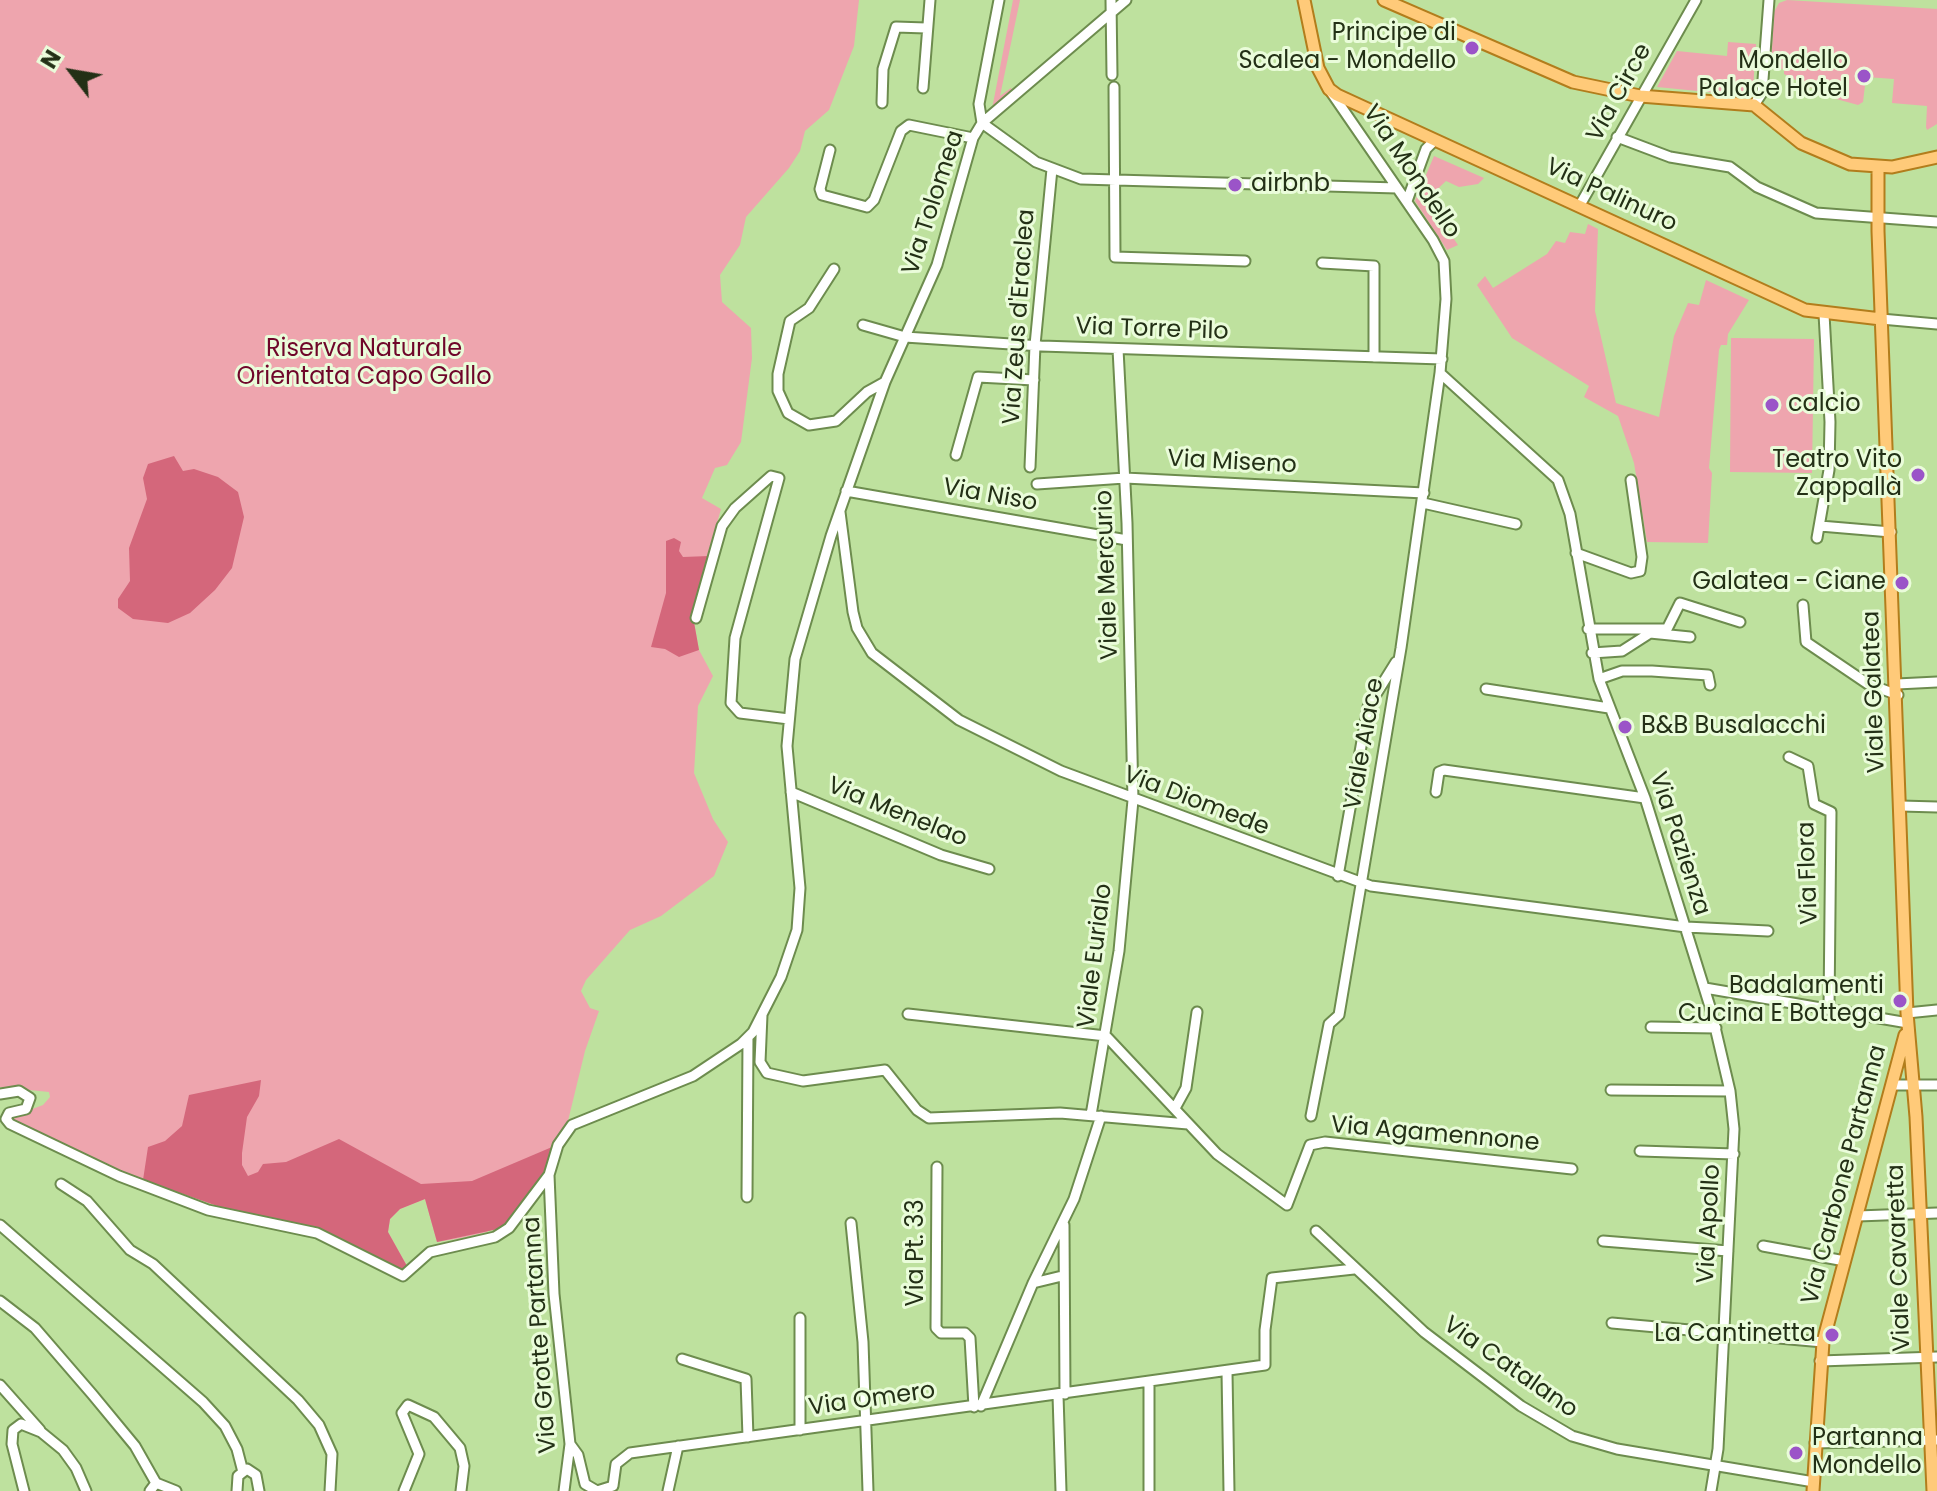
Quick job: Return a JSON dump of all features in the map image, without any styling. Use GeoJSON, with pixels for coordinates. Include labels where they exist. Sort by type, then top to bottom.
{"type":"FeatureCollection","features":[{"type":"Feature","properties":{"kind":"main road","name":"Via Mondello"},"geometry":{"type":"LineString","coordinates":[[1304,0],[1313,53],[1329,89]]}},
{"type":"Feature","properties":{"kind":"main road"},"geometry":{"type":"LineString","coordinates":[[1384,0],[1555,76],[1640,96],[1754,105],[1795,139],[1820,154],[1850,164],[1878,167],[1937,157]]}},
{"type":"Feature","properties":{"kind":"main road","name":"Via Palinuro"},"geometry":{"type":"LineString","coordinates":[[1329,89],[1434,141],[1805,310],[1881,319]]}},
{"type":"Feature","properties":{"kind":"main road","name":"Viale Galatea"},"geometry":{"type":"LineString","coordinates":[[1878,167],[1877,218],[1898,690],[1907,1018]]}},
{"type":"Feature","properties":{"kind":"main road","name":"Via Carbone Partanna"},"geometry":{"type":"LineString","coordinates":[[1813,1486],[1823,1342],[1893,1085],[1907,1018]]}},
{"type":"Feature","properties":{"kind":"main road","name":"Viale Cavaretta"},"geometry":{"type":"LineString","coordinates":[[1907,1018],[1931,1357],[1933,1491]]}},
{"type":"Feature","properties":{"kind":"street"},"geometry":{"type":"LineString","coordinates":[[923,88],[930,0]]}},
{"type":"Feature","properties":{"kind":"street"},"geometry":{"type":"LineString","coordinates":[[999,0],[979,104],[982,123],[1020,152],[1052,169],[1081,179],[1117,183],[1397,188]]}},
{"type":"Feature","properties":{"kind":"street"},"geometry":{"type":"LineString","coordinates":[[1111,0],[1112,75]]}},
{"type":"Feature","properties":{"kind":"street","name":"Via Tolomea"},"geometry":{"type":"LineString","coordinates":[[748,1037],[781,977],[797,930],[800,888],[791,792],[789,719],[795,659],[840,509],[885,382],[937,265],[973,138],[982,123],[1126,0]]}},
{"type":"Feature","properties":{"kind":"street","name":"Via Circe"},"geometry":{"type":"LineString","coordinates":[[1580,205],[1696,0]]}},
{"type":"Feature","properties":{"kind":"street"},"geometry":{"type":"LineString","coordinates":[[1754,105],[1762,93],[1769,0]]}},
{"type":"Feature","properties":{"kind":"street"},"geometry":{"type":"LineString","coordinates":[[882,103],[883,69],[896,27],[926,28]]}},
{"type":"Feature","properties":{"kind":"street"},"geometry":{"type":"LineString","coordinates":[[1114,87],[1117,183],[1115,257],[1245,261]]}},
{"type":"Feature","properties":{"kind":"street","name":"Via Mondello"},"geometry":{"type":"LineString","coordinates":[[1329,89],[1407,201],[1444,261],[1446,299],[1440,373]]}},
{"type":"Feature","properties":{"kind":"street"},"geometry":{"type":"LineString","coordinates":[[830,150],[820,189],[822,195],[867,207],[874,200],[901,131],[909,125],[973,138]]}},
{"type":"Feature","properties":{"kind":"street"},"geometry":{"type":"LineString","coordinates":[[1617,137],[1670,157],[1730,167],[1757,187],[1816,213],[1937,222]]}},
{"type":"Feature","properties":{"kind":"street"},"geometry":{"type":"LineString","coordinates":[[1407,201],[1426,149],[1434,141]]}},
{"type":"Feature","properties":{"kind":"street","name":"Via Zeus d'Eraclea"},"geometry":{"type":"LineString","coordinates":[[1030,467],[1035,345],[1052,169]]}},
{"type":"Feature","properties":{"kind":"street"},"geometry":{"type":"LineString","coordinates":[[1322,263],[1374,266],[1374,357]]}},
{"type":"Feature","properties":{"kind":"street"},"geometry":{"type":"LineString","coordinates":[[834,269],[822,293],[809,308],[790,321],[778,374],[778,391],[788,413],[809,425],[836,421],[867,392],[885,382]]}},
{"type":"Feature","properties":{"kind":"street"},"geometry":{"type":"LineString","coordinates":[[1817,538],[1829,470],[1830,422],[1824,314]]}},
{"type":"Feature","properties":{"kind":"street"},"geometry":{"type":"LineString","coordinates":[[1881,319],[1937,324]]}},
{"type":"Feature","properties":{"kind":"street","name":"Via Torre Pilo"},"geometry":{"type":"LineString","coordinates":[[863,325],[905,337],[1035,345],[1442,359]]}},
{"type":"Feature","properties":{"kind":"street","name":"Viale Mercurio"},"geometry":{"type":"LineString","coordinates":[[1118,349],[1125,478],[1133,800]]}},
{"type":"Feature","properties":{"kind":"street","name":"Viale Aiace"},"geometry":{"type":"LineString","coordinates":[[1311,1116],[1329,1024],[1339,1015],[1362,884],[1401,648],[1440,373]]}},
{"type":"Feature","properties":{"kind":"street","name":"Via Pazienza"},"geometry":{"type":"LineString","coordinates":[[1440,373],[1558,480],[1570,514],[1599,679],[1645,798],[1705,988]]}},
{"type":"Feature","properties":{"kind":"street"},"geometry":{"type":"LineString","coordinates":[[956,455],[978,377],[1034,380]]}},
{"type":"Feature","properties":{"kind":"street"},"geometry":{"type":"LineString","coordinates":[[696,618],[722,526],[735,508],[771,476],[779,478],[735,638],[731,703],[740,713],[789,719]]}},
{"type":"Feature","properties":{"kind":"street","name":"Via Miseno"},"geometry":{"type":"LineString","coordinates":[[1037,484],[1125,478],[1423,498],[1516,524]]}},
{"type":"Feature","properties":{"kind":"street"},"geometry":{"type":"LineString","coordinates":[[1576,553],[1631,573],[1640,571],[1642,557],[1631,480]]}},
{"type":"Feature","properties":{"kind":"street","name":"Via Niso"},"geometry":{"type":"LineString","coordinates":[[846,491],[1127,540]]}},
{"type":"Feature","properties":{"kind":"street","name":"Via Diomede"},"geometry":{"type":"LineString","coordinates":[[840,509],[857,628],[881,662],[959,720],[1024,754],[1133,800],[1362,884],[1686,927],[1768,931]]}},
{"type":"Feature","properties":{"kind":"street"},"geometry":{"type":"LineString","coordinates":[[1820,526],[1891,532]]}},
{"type":"Feature","properties":{"kind":"street"},"geometry":{"type":"LineString","coordinates":[[1588,629],[1667,629],[1680,603],[1740,622]]}},
{"type":"Feature","properties":{"kind":"street"},"geometry":{"type":"LineString","coordinates":[[1803,605],[1806,642],[1868,684],[1898,690],[1937,682]]}},
{"type":"Feature","properties":{"kind":"street"},"geometry":{"type":"LineString","coordinates":[[1592,653],[1622,651],[1650,633],[1690,637]]}},
{"type":"Feature","properties":{"kind":"street"},"geometry":{"type":"LineString","coordinates":[[1338,876],[1368,707],[1393,670],[1401,648]]}},
{"type":"Feature","properties":{"kind":"street"},"geometry":{"type":"LineString","coordinates":[[1599,679],[1622,671],[1652,671],[1708,675],[1710,685]]}},
{"type":"Feature","properties":{"kind":"street"},"geometry":{"type":"LineString","coordinates":[[1486,689],[1609,708]]}},
{"type":"Feature","properties":{"kind":"street","name":"Via Flora"},"geometry":{"type":"LineString","coordinates":[[1789,757],[1808,766],[1814,804],[1831,812],[1829,1009]]}},
{"type":"Feature","properties":{"kind":"street"},"geometry":{"type":"LineString","coordinates":[[1436,792],[1439,772],[1444,770],[1645,798]]}},
{"type":"Feature","properties":{"kind":"street","name":"Via Menelao"},"geometry":{"type":"LineString","coordinates":[[791,792],[941,855],[989,869]]}},
{"type":"Feature","properties":{"kind":"street","name":"Viale Eurialo"},"geometry":{"type":"LineString","coordinates":[[1074,1199],[1096,1115],[1119,951],[1133,800]]}},
{"type":"Feature","properties":{"kind":"street"},"geometry":{"type":"LineString","coordinates":[[1901,806],[1937,807]]}},
{"type":"Feature","properties":{"kind":"street"},"geometry":{"type":"LineString","coordinates":[[1705,988],[1829,1009],[1907,1018],[1937,1010]]}},
{"type":"Feature","properties":{"kind":"street","name":"Via Apollo"},"geometry":{"type":"LineString","coordinates":[[1705,988],[1730,1091],[1734,1154],[1716,1465],[1711,1491]]}},
{"type":"Feature","properties":{"kind":"street"},"geometry":{"type":"LineString","coordinates":[[1175,1108],[1186,1088],[1197,1012]]}},
{"type":"Feature","properties":{"kind":"street"},"geometry":{"type":"LineString","coordinates":[[908,1014],[1106,1036],[1188,1124]]}},
{"type":"Feature","properties":{"kind":"street"},"geometry":{"type":"LineString","coordinates":[[762,1015],[760,1062],[767,1073],[803,1081],[885,1070],[917,1110],[929,1118],[1096,1115],[1188,1124]]}},
{"type":"Feature","properties":{"kind":"street"},"geometry":{"type":"LineString","coordinates":[[1651,1027],[1716,1028]]}},
{"type":"Feature","properties":{"kind":"street"},"geometry":{"type":"LineString","coordinates":[[0,1094],[19,1091],[30,1098],[26,1109],[9,1113],[6,1119],[10,1124],[119,1176],[246,1221],[274,1222],[317,1233],[400,1276],[430,1252],[502,1233],[549,1175],[558,1145],[572,1125],[693,1076],[724,1058],[748,1037]]}},
{"type":"Feature","properties":{"kind":"street"},"geometry":{"type":"LineString","coordinates":[[747,1197],[748,1037]]}},
{"type":"Feature","properties":{"kind":"street"},"geometry":{"type":"LineString","coordinates":[[1893,1085],[1937,1085]]}},
{"type":"Feature","properties":{"kind":"street"},"geometry":{"type":"LineString","coordinates":[[1611,1090],[1730,1091]]}},
{"type":"Feature","properties":{"kind":"street","name":"Via Agamennone"},"geometry":{"type":"LineString","coordinates":[[1188,1124],[1217,1154],[1287,1205],[1310,1145],[1325,1142],[1572,1169]]}},
{"type":"Feature","properties":{"kind":"street"},"geometry":{"type":"LineString","coordinates":[[1640,1151],[1734,1154]]}},
{"type":"Feature","properties":{"kind":"street","name":"Via Pt. 33"},"geometry":{"type":"LineString","coordinates":[[937,1167],[936,1328],[941,1333],[965,1333],[970,1338],[978,1406]]}},
{"type":"Feature","properties":{"kind":"street","name":"Via Grotte Partanna"},"geometry":{"type":"LineString","coordinates":[[549,1175],[554,1294],[570,1444],[564,1491]]}},
{"type":"Feature","properties":{"kind":"street"},"geometry":{"type":"LineString","coordinates":[[61,1184],[87,1201],[130,1250],[153,1264],[298,1400],[319,1425],[332,1454],[330,1491]]}},
{"type":"Feature","properties":{"kind":"street"},"geometry":{"type":"LineString","coordinates":[[1061,1491],[1064,1227],[1074,1199]]}},
{"type":"Feature","properties":{"kind":"street"},"geometry":{"type":"LineString","coordinates":[[978,1406],[1074,1199]]}},
{"type":"Feature","properties":{"kind":"street"},"geometry":{"type":"LineString","coordinates":[[1858,1216],[1937,1213]]}},
{"type":"Feature","properties":{"kind":"street"},"geometry":{"type":"LineString","coordinates":[[851,1223],[863,1342],[868,1491]]}},
{"type":"Feature","properties":{"kind":"street"},"geometry":{"type":"LineString","coordinates":[[0,1225],[203,1402],[225,1426],[237,1449],[243,1472]]}},
{"type":"Feature","properties":{"kind":"street","name":"Via Catalano"},"geometry":{"type":"LineString","coordinates":[[1316,1231],[1354,1269],[1456,1357],[1521,1406],[1572,1436],[1617,1449],[1716,1465],[1813,1486]]}},
{"type":"Feature","properties":{"kind":"street"},"geometry":{"type":"LineString","coordinates":[[1603,1241],[1728,1251]]}},
{"type":"Feature","properties":{"kind":"street"},"geometry":{"type":"LineString","coordinates":[[1763,1246],[1845,1261]]}},
{"type":"Feature","properties":{"kind":"street","name":"Via Omero"},"geometry":{"type":"LineString","coordinates":[[570,1444],[578,1455],[585,1484],[597,1491],[613,1486],[616,1464],[630,1453],[1265,1365],[1265,1330],[1272,1278],[1354,1269]]}},
{"type":"Feature","properties":{"kind":"street"},"geometry":{"type":"LineString","coordinates":[[1033,1283],[1062,1276]]}},
{"type":"Feature","properties":{"kind":"street"},"geometry":{"type":"LineString","coordinates":[[0,1301],[35,1328],[135,1446],[153,1487],[167,1484],[176,1491]]}},
{"type":"Feature","properties":{"kind":"street"},"geometry":{"type":"LineString","coordinates":[[800,1318],[800,1430]]}},
{"type":"Feature","properties":{"kind":"street"},"geometry":{"type":"LineString","coordinates":[[1612,1323],[1823,1342]]}},
{"type":"Feature","properties":{"kind":"street"},"geometry":{"type":"LineString","coordinates":[[1820,1361],[1931,1357]]}},
{"type":"Feature","properties":{"kind":"street"},"geometry":{"type":"LineString","coordinates":[[682,1359],[746,1379],[748,1437]]}},
{"type":"Feature","properties":{"kind":"street"},"geometry":{"type":"LineString","coordinates":[[1229,1371],[1229,1491]]}},
{"type":"Feature","properties":{"kind":"street"},"geometry":{"type":"LineString","coordinates":[[1149,1383],[1149,1491]]}},
{"type":"Feature","properties":{"kind":"street"},"geometry":{"type":"LineString","coordinates":[[0,1385],[41,1432],[63,1450],[76,1468],[86,1491]]}},
{"type":"Feature","properties":{"kind":"street"},"geometry":{"type":"LineString","coordinates":[[404,1491],[419,1454],[402,1413],[408,1405],[434,1417],[460,1448],[464,1466],[461,1491]]}},
{"type":"Feature","properties":{"kind":"street"},"geometry":{"type":"LineString","coordinates":[[24,1491],[12,1444],[13,1430],[21,1424],[41,1432]]}},
{"type":"Feature","properties":{"kind":"street"},"geometry":{"type":"LineString","coordinates":[[1815,1443],[1934,1440]]}},
{"type":"Feature","properties":{"kind":"street"},"geometry":{"type":"LineString","coordinates":[[668,1491],[678,1446]]}},
{"type":"Feature","properties":{"kind":"street"},"geometry":{"type":"LineString","coordinates":[[237,1491],[238,1476],[247,1469],[256,1475],[259,1491]]}},
{"type":"Feature","properties":{"kind":"green space","name":"Riserva Naturale Orientata Capo Gallo"},"geometry":{"type":"Polygon","coordinates":[[[0,0],[859,0],[854,46],[829,110],[805,131],[800,151],[789,168],[746,217],[740,245],[720,275],[722,302],[751,328],[752,358],[741,442],[727,465],[715,468],[702,498],[721,509],[692,611],[699,650],[713,676],[698,706],[694,773],[713,819],[728,842],[714,876],[661,916],[630,930],[586,980],[581,991],[590,1008],[599,1011],[585,1051],[567,1125],[552,1147],[542,1178],[487,1232],[461,1238],[437,1242],[425,1199],[400,1209],[390,1219],[388,1232],[407,1266],[317,1230],[275,1218],[246,1216],[122,1172],[13,1121],[14,1116],[43,1105],[50,1097],[49,1092],[0,1087],[0,0]]]}},
{"type":"Feature","properties":{"kind":"green space"},"geometry":{"type":"Polygon","coordinates":[[[1013,0],[1020,0],[1000,96],[1011,88],[1013,91],[992,109],[1013,0]]]}},
{"type":"Feature","properties":{"kind":"green space"},"geometry":{"type":"Polygon","coordinates":[[[1787,0],[1937,9],[1937,124],[1927,130],[1927,106],[1892,103],[1894,79],[1866,77],[1863,102],[1858,105],[1829,97],[1784,74],[1784,69],[1771,68],[1774,12],[1779,3],[1787,0]]]}},
{"type":"Feature","properties":{"kind":"green space"},"geometry":{"type":"Polygon","coordinates":[[[1728,42],[1756,44],[1753,90],[1748,96],[1657,87],[1677,51],[1727,56],[1728,42]]]}},
{"type":"Feature","properties":{"kind":"green space"},"geometry":{"type":"Polygon","coordinates":[[[1434,156],[1484,178],[1478,184],[1459,187],[1446,181],[1427,199],[1458,245],[1447,250],[1415,201],[1434,156]]]}},
{"type":"Feature","properties":{"kind":"green space"},"geometry":{"type":"Polygon","coordinates":[[[1588,224],[1598,229],[1595,311],[1616,403],[1659,417],[1674,336],[1688,303],[1699,305],[1706,280],[1749,300],[1728,334],[1727,345],[1721,345],[1719,350],[1709,468],[1712,473],[1708,543],[1647,542],[1634,463],[1618,416],[1584,397],[1589,386],[1512,338],[1477,285],[1485,276],[1493,288],[1547,254],[1556,241],[1565,243],[1570,232],[1585,234],[1588,224]]]}},
{"type":"Feature","properties":{"kind":"green space","name":"calcio"},"geometry":{"type":"Polygon","coordinates":[[[1731,338],[1814,339],[1812,473],[1730,472],[1731,338]]]}},
{"type":"Feature","properties":{"kind":"shaded area"},"geometry":{"type":"Polygon","coordinates":[[[174,456],[183,471],[194,469],[218,477],[238,492],[244,517],[232,568],[215,590],[190,613],[168,623],[133,619],[118,608],[118,599],[130,581],[129,548],[147,499],[143,478],[148,464],[174,456]]]}},
{"type":"Feature","properties":{"kind":"shaded area"},"geometry":{"type":"Polygon","coordinates":[[[674,538],[681,542],[679,551],[683,557],[709,556],[692,611],[699,650],[679,657],[665,649],[651,647],[666,593],[666,541],[674,538]]]}},
{"type":"Feature","properties":{"kind":"shaded area"},"geometry":{"type":"Polygon","coordinates":[[[261,1080],[259,1096],[247,1117],[242,1153],[242,1165],[248,1176],[258,1172],[263,1164],[286,1162],[339,1139],[421,1184],[472,1181],[552,1147],[542,1178],[503,1228],[437,1242],[425,1199],[400,1209],[390,1219],[388,1232],[407,1266],[402,1271],[317,1230],[275,1218],[246,1216],[143,1180],[148,1147],[165,1141],[182,1126],[189,1095],[261,1080]]]}},
{"type":"Feature","properties":{"kind":"place","name":"Principe di Scalea - Mondello"},"geometry":{"type":"Point","coordinates":[1472,48]}},
{"type":"Feature","properties":{"kind":"place","name":"Mondello Palace Hotel"},"geometry":{"type":"Point","coordinates":[1864,76]}},
{"type":"Feature","properties":{"kind":"place","name":"airbnb"},"geometry":{"type":"Point","coordinates":[1235,185]}},
{"type":"Feature","properties":{"kind":"place","name":"calcio"},"geometry":{"type":"Point","coordinates":[1772,405]}},
{"type":"Feature","properties":{"kind":"place","name":"Teatro Vito Zappallà"},"geometry":{"type":"Point","coordinates":[1918,475]}},
{"type":"Feature","properties":{"kind":"place","name":"Galatea - Ciane"},"geometry":{"type":"Point","coordinates":[1902,583]}},
{"type":"Feature","properties":{"kind":"place","name":"B&B Busalacchi"},"geometry":{"type":"Point","coordinates":[1625,727]}},
{"type":"Feature","properties":{"kind":"place","name":"Badalamenti Cucina E Bottega"},"geometry":{"type":"Point","coordinates":[1900,1001]}},
{"type":"Feature","properties":{"kind":"place","name":"La Cantinetta"},"geometry":{"type":"Point","coordinates":[1832,1335]}},
{"type":"Feature","properties":{"kind":"place","name":"Partanna Mondello"},"geometry":{"type":"Point","coordinates":[1796,1453]}}]}
